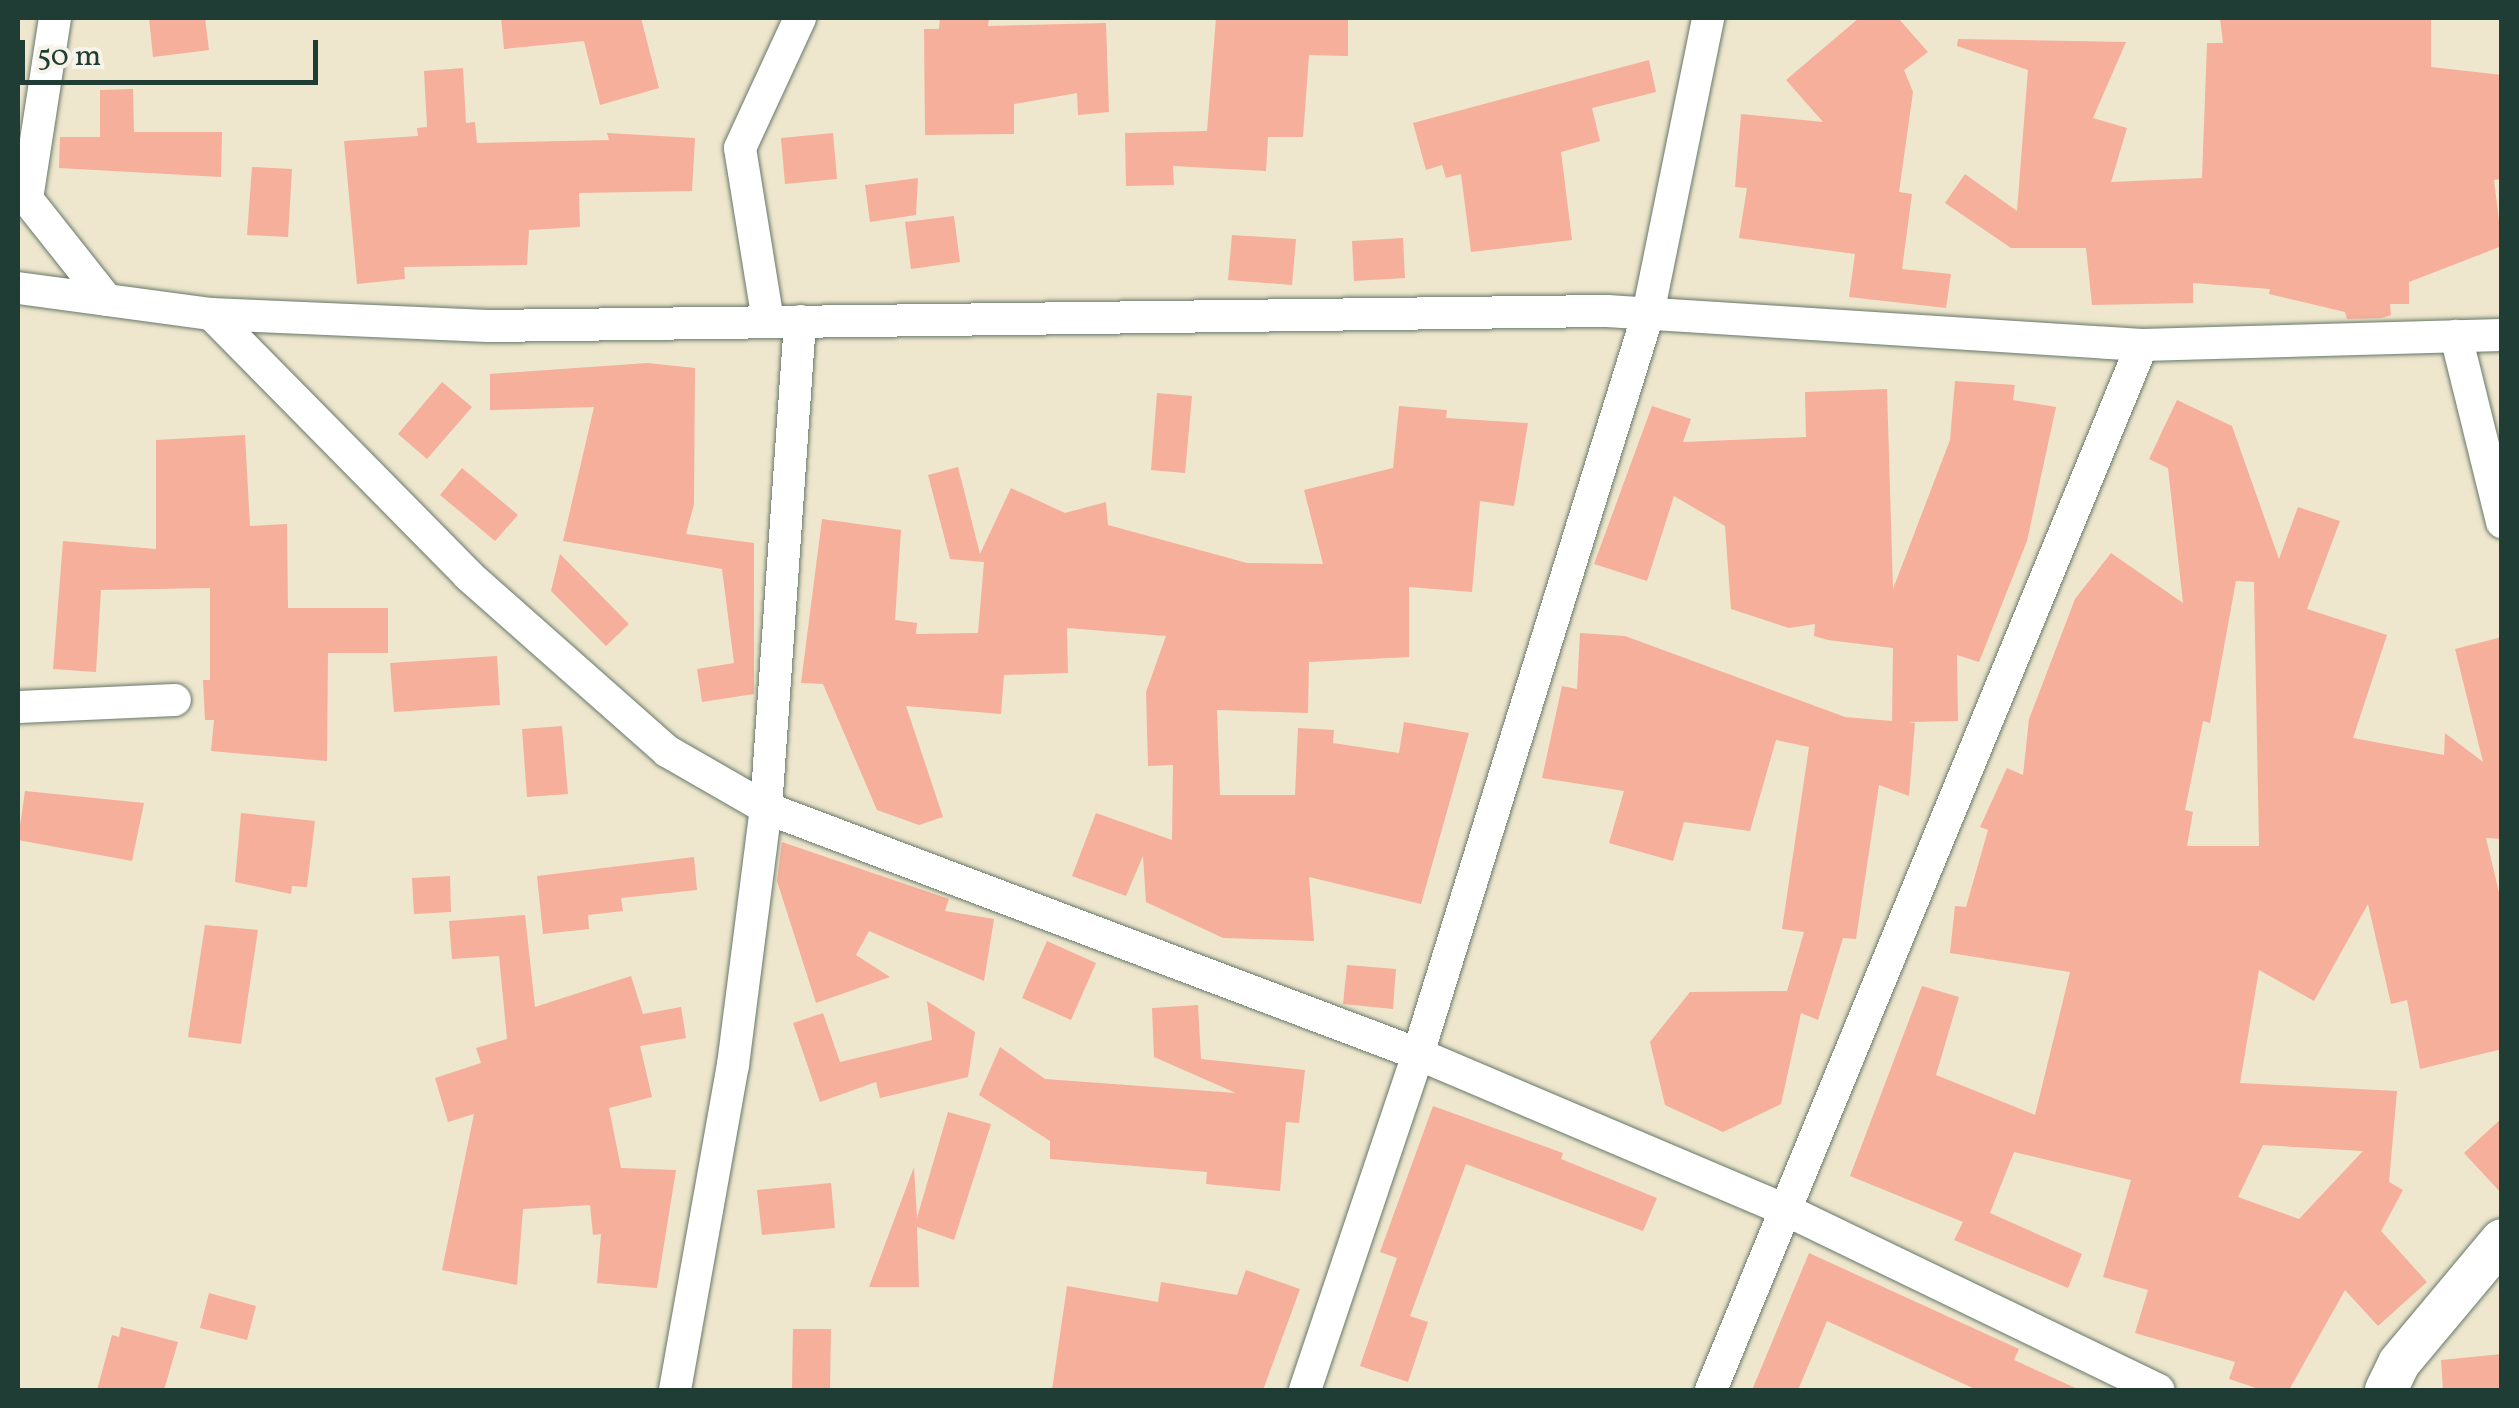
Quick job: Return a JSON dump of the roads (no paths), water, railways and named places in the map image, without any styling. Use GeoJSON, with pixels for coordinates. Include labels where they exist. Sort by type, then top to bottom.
{"type":"FeatureCollection","features":[{"type":"Feature","properties":{"kind":"street"},"geometry":{"type":"LineString","coordinates":[[55,18],[22,203],[107,300]]}},
{"type":"Feature","properties":{"kind":"street"},"geometry":{"type":"LineString","coordinates":[[676,1390],[733,1065],[766,808],[784,321],[740,148],[800,18]]}},
{"type":"Feature","properties":{"kind":"street"},"geometry":{"type":"LineString","coordinates":[[1305,1390],[1418,1054],[1648,314],[1708,18]]}},
{"type":"Feature","properties":{"kind":"street"},"geometry":{"type":"LineString","coordinates":[[18,288],[211,314],[488,326],[1648,314],[2142,345],[2502,334]]}},
{"type":"Feature","properties":{"kind":"street"},"geometry":{"type":"LineString","coordinates":[[211,314],[482,588],[666,752],[766,808],[1418,1054],[1784,1209],[2159,1390]]}},
{"type":"Feature","properties":{"kind":"street"},"geometry":{"type":"LineString","coordinates":[[2456,336],[2502,522]]}},
{"type":"Feature","properties":{"kind":"street"},"geometry":{"type":"LineString","coordinates":[[1712,1390],[2142,345]]}},
{"type":"Feature","properties":{"kind":"street"},"geometry":{"type":"LineString","coordinates":[[18,706],[175,700]]}},
{"type":"Feature","properties":{"kind":"street"},"geometry":{"type":"LineString","coordinates":[[2386,1390],[2399,1364],[2502,1240]]}}]}
